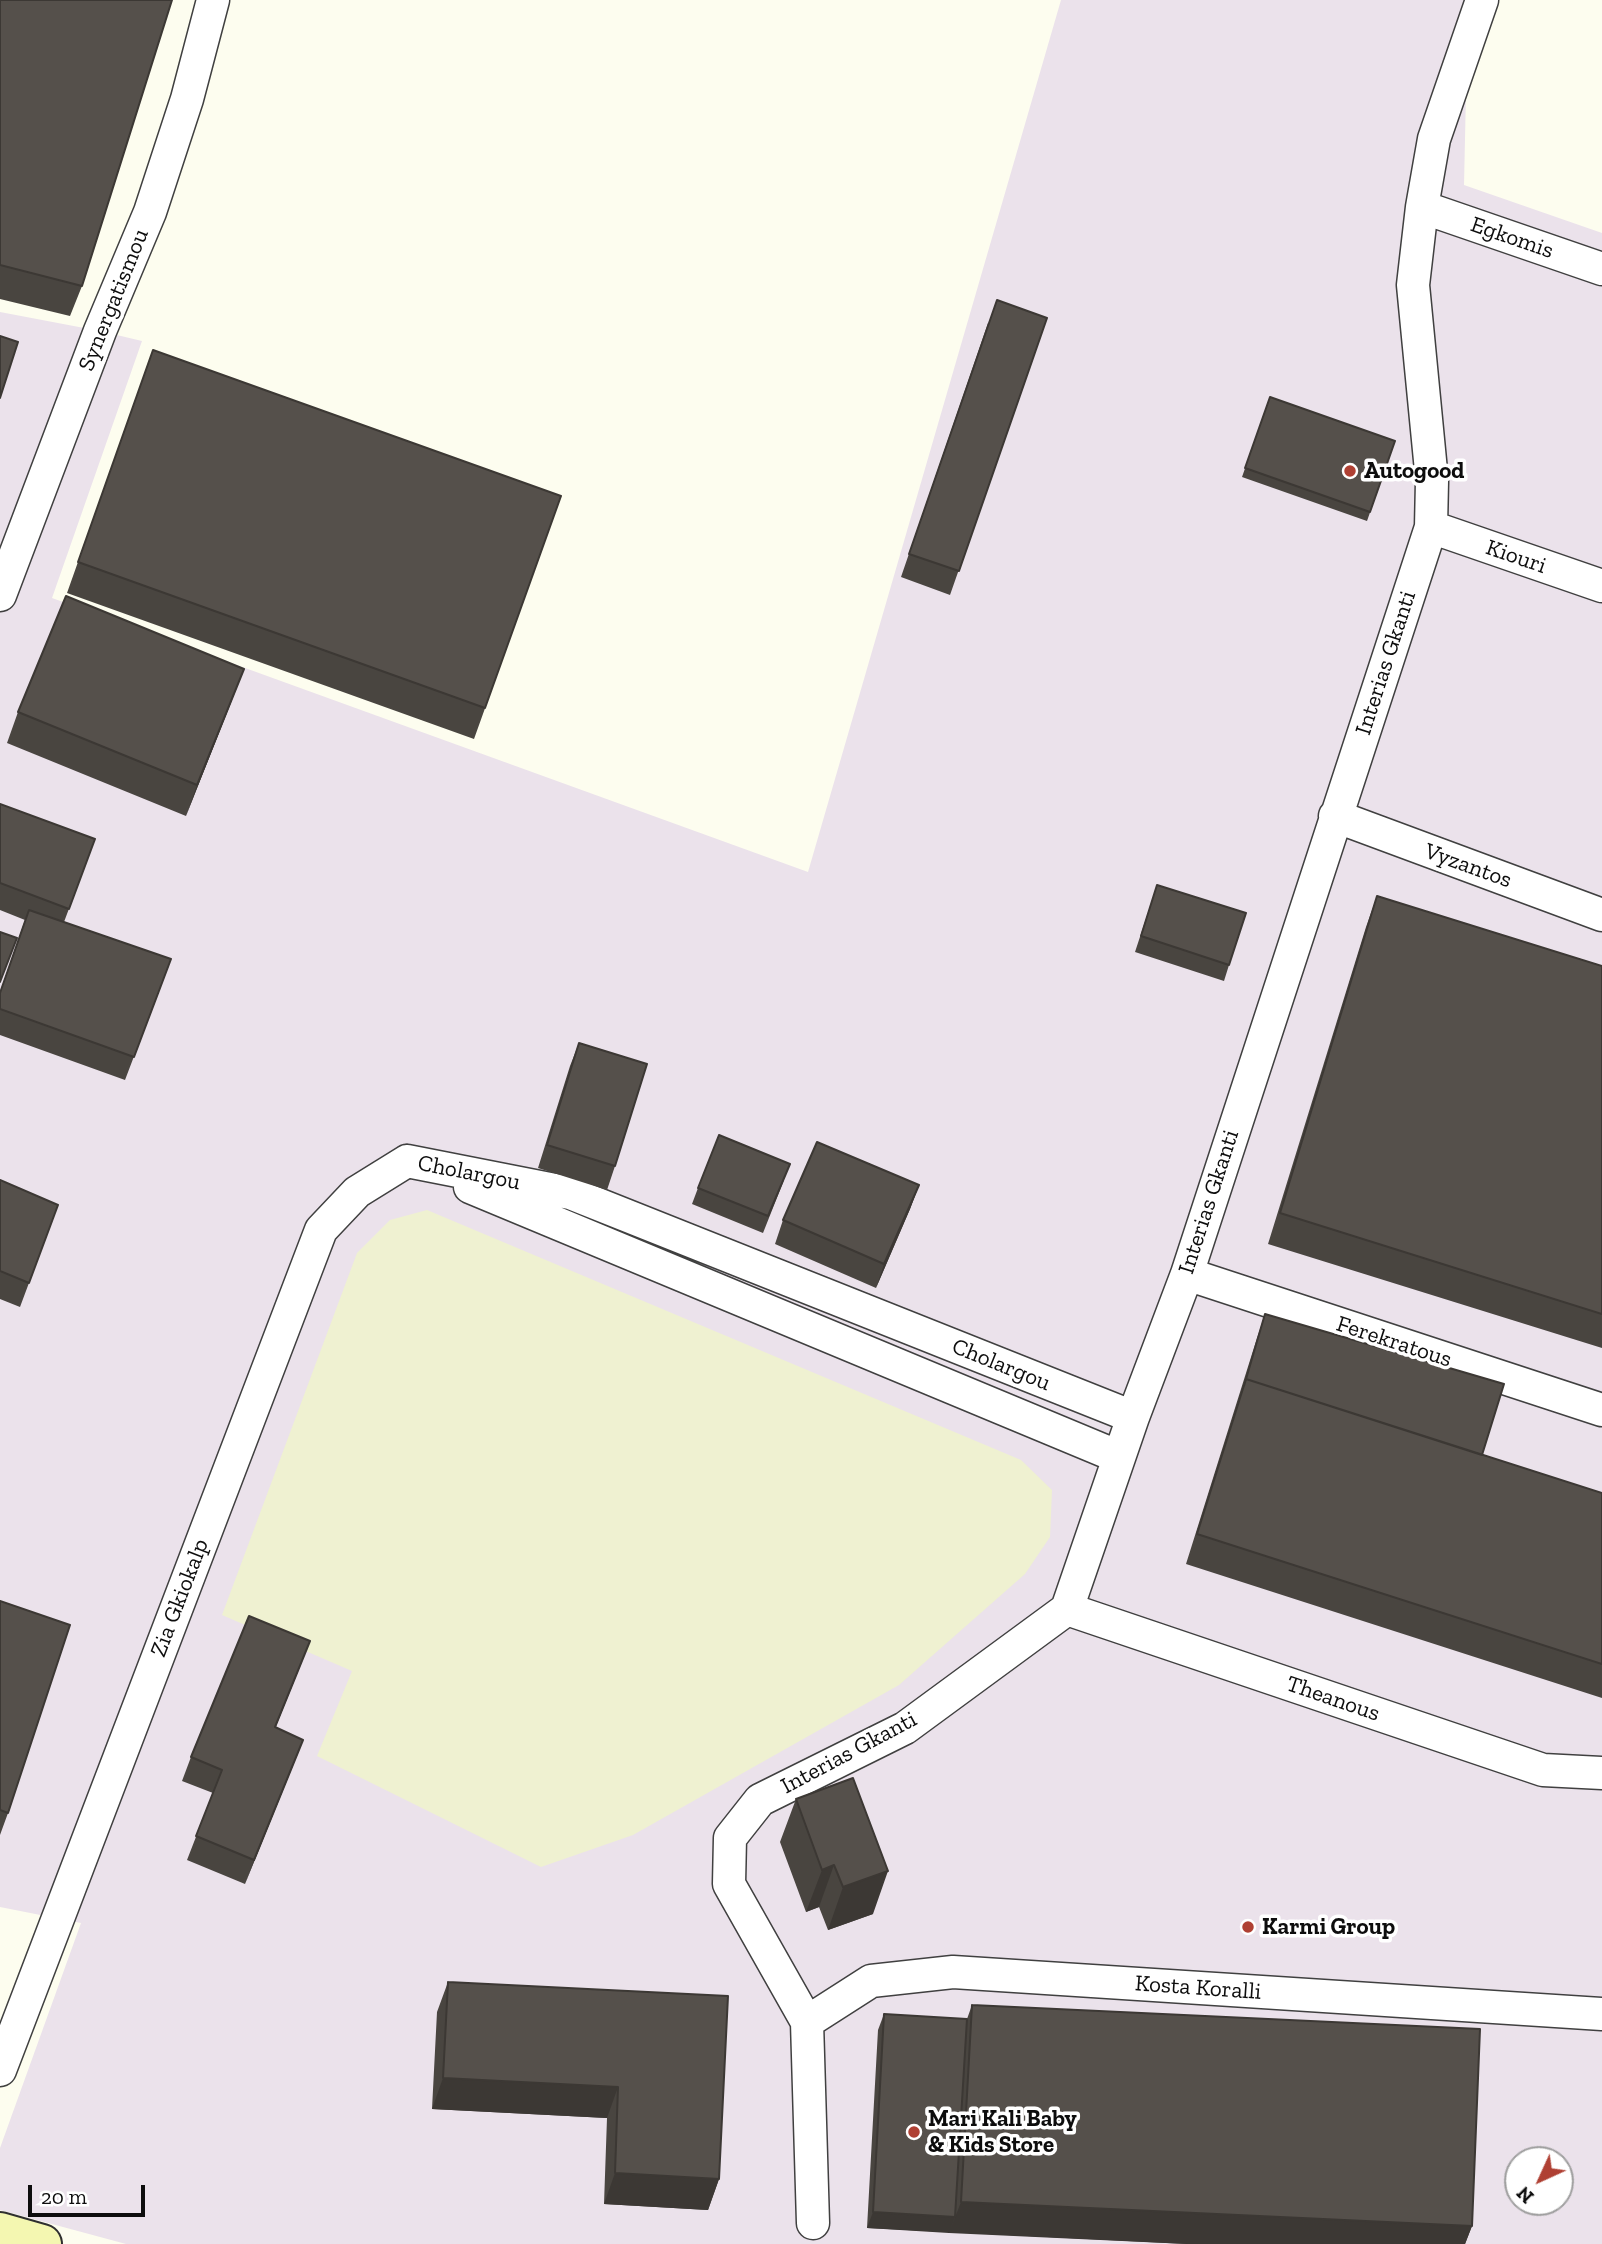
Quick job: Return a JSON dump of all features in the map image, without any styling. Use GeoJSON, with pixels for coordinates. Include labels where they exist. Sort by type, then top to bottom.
{"type":"FeatureCollection","features":[{"type":"Feature","properties":{"kind":"main road"},"geometry":{"type":"LineString","coordinates":[[0,2232],[42,2244]]}},
{"type":"Feature","properties":{"kind":"street","name":"Synergatismou"},"geometry":{"type":"LineString","coordinates":[[0,595],[100,331],[150,212],[187,99],[213,0]]}},
{"type":"Feature","properties":{"kind":"street","name":"Interias Gkanti"},"geometry":{"type":"LineString","coordinates":[[813,2223],[807,2022],[729,1884],[730,1838],[760,1800],[905,1728],[1067,1609],[1133,1417],[1187,1274],[1431,527],[1432,481],[1413,285],[1422,207],[1434,139],[1482,0]]}},
{"type":"Feature","properties":{"kind":"street","name":"Egkomis"},"geometry":{"type":"LineString","coordinates":[[1422,207],[1602,269]]}},
{"type":"Feature","properties":{"kind":"street","name":"Kiouri"},"geometry":{"type":"LineString","coordinates":[[1431,527],[1602,586]]}},
{"type":"Feature","properties":{"kind":"street","name":"Vyzantos"},"geometry":{"type":"LineString","coordinates":[[1335,816],[1602,915]]}},
{"type":"Feature","properties":{"kind":"street","name":"Cholargou"},"geometry":{"type":"LineString","coordinates":[[407,1161],[570,1193],[1133,1417]]}},
{"type":"Feature","properties":{"kind":"street","name":"Cholargou"},"geometry":{"type":"LineString","coordinates":[[407,1161],[1119,1457]]}},
{"type":"Feature","properties":{"kind":"street","name":"Zia Gkiokalp"},"geometry":{"type":"LineString","coordinates":[[0,2070],[321,1230],[357,1192],[407,1161]]}},
{"type":"Feature","properties":{"kind":"street","name":"Ferekratous"},"geometry":{"type":"LineString","coordinates":[[1187,1274],[1602,1410]]}},
{"type":"Feature","properties":{"kind":"street","name":"Theanous"},"geometry":{"type":"LineString","coordinates":[[1067,1609],[1543,1770],[1602,1773]]}},
{"type":"Feature","properties":{"kind":"street","name":"Kosta Koralli"},"geometry":{"type":"LineString","coordinates":[[807,2022],[871,1981],[953,1972],[1602,2014]]}},
{"type":"Feature","properties":{"kind":"shaded area"},"geometry":{"type":"Polygon","coordinates":[[[1061,0],[1468,0],[1464,185],[1602,233],[1602,2244],[126,2244],[0,2210],[0,2148],[81,1923],[0,1907],[0,312],[142,341],[52,598],[808,872],[1061,0]]]}},
{"type":"Feature","properties":{"kind":"green space"},"geometry":{"type":"Polygon","coordinates":[[[427,1210],[1021,1460],[1052,1490],[1050,1537],[1025,1574],[899,1685],[633,1835],[541,1867],[317,1756],[352,1671],[222,1615],[357,1253],[390,1220],[427,1210]]]}},
{"type":"Feature","properties":{"kind":"building"},"geometry":{"type":"Polygon","coordinates":[[[0,0],[172,0],[82,286],[0,265],[0,0]]]}},
{"type":"Feature","properties":{"kind":"building"},"geometry":{"type":"Polygon","coordinates":[[[997,300],[1047,318],[959,571],[909,554],[997,300]]]}},
{"type":"Feature","properties":{"kind":"building"},"geometry":{"type":"Polygon","coordinates":[[[0,336],[18,342],[0,398],[0,336]]]}},
{"type":"Feature","properties":{"kind":"building"},"geometry":{"type":"Polygon","coordinates":[[[153,350],[561,496],[485,708],[78,562],[153,350]]]}},
{"type":"Feature","properties":{"kind":"building"},"geometry":{"type":"Polygon","coordinates":[[[1270,397],[1395,441],[1370,512],[1245,468],[1270,397]]]}},
{"type":"Feature","properties":{"kind":"building"},"geometry":{"type":"Polygon","coordinates":[[[66,596],[244,669],[197,785],[18,712],[66,596]]]}},
{"type":"Feature","properties":{"kind":"building"},"geometry":{"type":"Polygon","coordinates":[[[0,804],[95,839],[69,909],[0,883],[0,804]]]}},
{"type":"Feature","properties":{"kind":"building"},"geometry":{"type":"Polygon","coordinates":[[[1157,885],[1246,913],[1229,965],[1141,936],[1157,885]]]}},
{"type":"Feature","properties":{"kind":"building"},"geometry":{"type":"Polygon","coordinates":[[[1377,896],[1602,966],[1602,1314],[1280,1213],[1377,896]]]}},
{"type":"Feature","properties":{"kind":"building"},"geometry":{"type":"Polygon","coordinates":[[[29,910],[171,959],[134,1057],[0,1009],[0,993],[29,910]]]}},
{"type":"Feature","properties":{"kind":"building"},"geometry":{"type":"Polygon","coordinates":[[[0,932],[17,938],[0,982],[0,932]]]}},
{"type":"Feature","properties":{"kind":"building"},"geometry":{"type":"Polygon","coordinates":[[[579,1043],[647,1064],[615,1166],[547,1145],[579,1043]]]}},
{"type":"Feature","properties":{"kind":"building"},"geometry":{"type":"Polygon","coordinates":[[[719,1135],[790,1164],[768,1216],[698,1188],[719,1135]]]}},
{"type":"Feature","properties":{"kind":"building"},"geometry":{"type":"Polygon","coordinates":[[[817,1142],[919,1185],[884,1264],[783,1220],[817,1142]]]}},
{"type":"Feature","properties":{"kind":"building"},"geometry":{"type":"Polygon","coordinates":[[[0,1180],[58,1205],[29,1283],[0,1271],[0,1180]]]}},
{"type":"Feature","properties":{"kind":"building"},"geometry":{"type":"Polygon","coordinates":[[[1265,1314],[1504,1384],[1482,1455],[1246,1379],[1265,1314]]]}},
{"type":"Feature","properties":{"kind":"building"},"geometry":{"type":"Polygon","coordinates":[[[1246,1379],[1602,1493],[1602,1664],[1197,1534],[1246,1379]]]}},
{"type":"Feature","properties":{"kind":"building"},"geometry":{"type":"Polygon","coordinates":[[[0,1601],[70,1625],[8,1813],[0,1810],[0,1601]]]}},
{"type":"Feature","properties":{"kind":"building"},"geometry":{"type":"Polygon","coordinates":[[[249,1616],[310,1641],[275,1727],[303,1740],[254,1860],[196,1836],[222,1770],[191,1757],[249,1616]]]}},
{"type":"Feature","properties":{"kind":"building"},"geometry":{"type":"Polygon","coordinates":[[[853,1778],[888,1871],[843,1887],[834,1865],[822,1870],[796,1799],[853,1778]]]}},
{"type":"Feature","properties":{"kind":"building"},"geometry":{"type":"Polygon","coordinates":[[[448,1982],[728,1996],[719,2179],[615,2173],[618,2087],[443,2078],[448,1982]]]}},
{"type":"Feature","properties":{"kind":"building"},"geometry":{"type":"Polygon","coordinates":[[[972,2005],[1480,2029],[1472,2226],[961,2202],[972,2005]]]}},
{"type":"Feature","properties":{"kind":"building","name":"Mari Kali Baby & Kids Store"},"geometry":{"type":"Polygon","coordinates":[[[884,2014],[967,2019],[955,2217],[873,2212],[884,2014]]]}},
{"type":"Feature","properties":{"kind":"place","name":"Autogood"},"geometry":{"type":"Point","coordinates":[1350,471]}},
{"type":"Feature","properties":{"kind":"place","name":"Karmi Group"},"geometry":{"type":"Point","coordinates":[1248,1927]}},
{"type":"Feature","properties":{"kind":"place","name":"Mari Kali Baby & Kids Store"},"geometry":{"type":"Point","coordinates":[914,2132]}}]}
